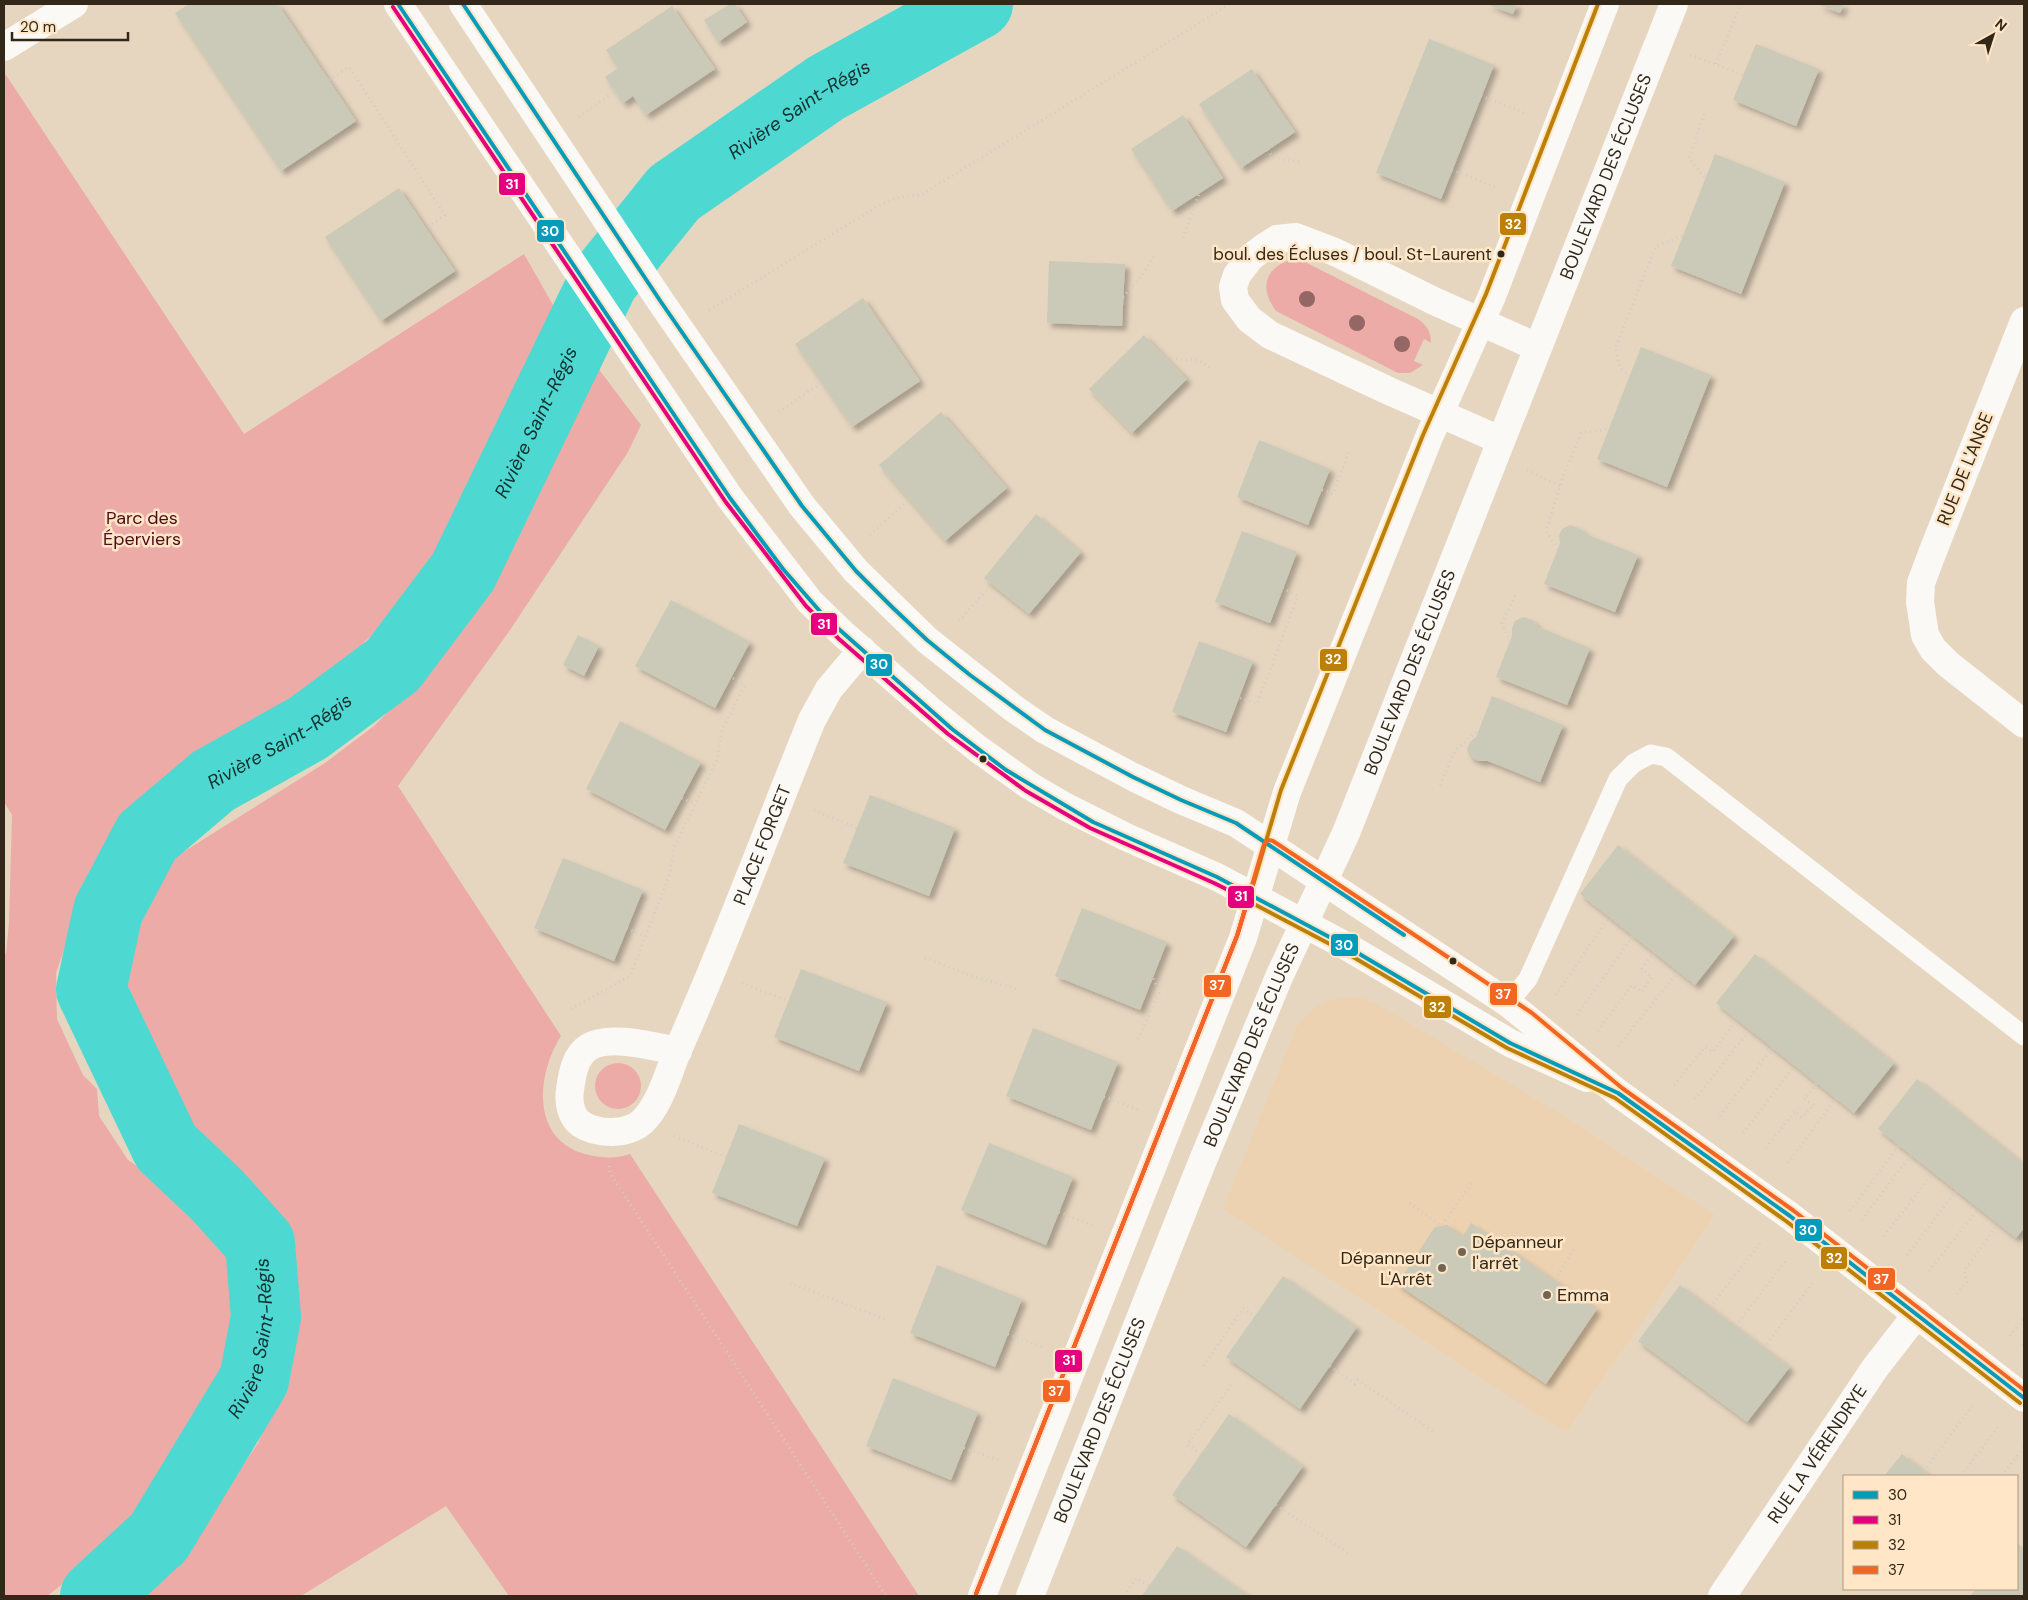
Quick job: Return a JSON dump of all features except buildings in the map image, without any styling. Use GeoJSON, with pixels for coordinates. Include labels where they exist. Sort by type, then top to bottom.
{"type":"FeatureCollection","features":[{"type":"Feature","properties":{"kind":"street"},"geometry":{"type":"LineString","coordinates":[[4,47],[74,4]]}},
{"type":"Feature","properties":{"kind":"street"},"geometry":{"type":"LineString","coordinates":[[398,4],[730,498],[783,569],[824,616],[862,650],[952,729],[1030,786],[1094,822],[1217,877],[1304,923],[1510,1043],[1618,1092]]}},
{"type":"Feature","properties":{"kind":"street"},"geometry":{"type":"LineString","coordinates":[[463,4],[598,209],[807,513],[856,571],[926,640],[1013,708],[1045,730],[1133,777],[1236,823],[1508,1003],[1618,1092],[1748,1185],[1918,1314],[2024,1398]]}},
{"type":"Feature","properties":{"kind":"street"},"geometry":{"type":"LineString","coordinates":[[982,1596],[1243,938],[1287,792],[1439,414],[1481,322],[1605,4]]}},
{"type":"Feature","properties":{"kind":"street","name":"BOULEVARD DES ÉCLUSES"},"geometry":{"type":"LineString","coordinates":[[1030,1596],[1201,1165],[1279,977],[1346,833],[1674,4]]}},
{"type":"Feature","properties":{"kind":"street"},"geometry":{"type":"LineString","coordinates":[[1500,440],[1306,353],[1264,331],[1249,319],[1235,300],[1233,287],[1237,276],[1250,258],[1263,248],[1277,239],[1296,237],[1335,252],[1434,301],[1537,347]]}},
{"type":"Feature","properties":{"kind":"street","name":"RUE DE L'ANSE"},"geometry":{"type":"LineString","coordinates":[[2024,321],[1921,583],[1920,602],[1925,635],[1933,648],[1948,664],[2024,724]]}},
{"type":"Feature","properties":{"kind":"street","name":"PLACE FORGET"},"geometry":{"type":"LineString","coordinates":[[641,1123],[653,1110],[812,720],[829,689],[862,650]]}},
{"type":"Feature","properties":{"kind":"street"},"geometry":{"type":"LineString","coordinates":[[641,1123],[623,1132],[602,1131],[581,1123],[570,1110],[569,1093],[572,1074],[579,1056],[588,1047],[598,1042],[623,1042],[678,1051]]}},
{"type":"Feature","properties":{"kind":"street","name":"RUE LA VÉRENDRYE"},"geometry":{"type":"LineString","coordinates":[[1722,1596],[1875,1368],[1918,1314]]}},
{"type":"Feature","properties":{"kind":"lane"},"geometry":{"type":"LineString","coordinates":[[1508,1003],[1528,979],[1618,779],[1634,763],[1651,754],[1666,756],[2024,1036]]}},
{"type":"Feature","properties":{"kind":"path"},"geometry":{"type":"LineString","coordinates":[[705,314],[710,308],[878,206],[900,198],[921,195],[1230,4]]}},
{"type":"Feature","properties":{"kind":"path"},"geometry":{"type":"LineString","coordinates":[[1716,64],[1742,4]]}},
{"type":"Feature","properties":{"kind":"path"},"geometry":{"type":"LineString","coordinates":[[1690,55],[1743,74]]}},
{"type":"Feature","properties":{"kind":"path"},"geometry":{"type":"LineString","coordinates":[[329,80],[349,68],[445,215],[426,228]]}},
{"type":"Feature","properties":{"kind":"path"},"geometry":{"type":"LineString","coordinates":[[574,120],[615,92]]}},
{"type":"Feature","properties":{"kind":"path"},"geometry":{"type":"LineString","coordinates":[[1481,96],[1528,114]]}},
{"type":"Feature","properties":{"kind":"path"},"geometry":{"type":"LineString","coordinates":[[1704,114],[1689,158],[1706,179]]}},
{"type":"Feature","properties":{"kind":"path"},"geometry":{"type":"LineString","coordinates":[[1267,150],[1274,158],[1299,162]]}},
{"type":"Feature","properties":{"kind":"path"},"geometry":{"type":"LineString","coordinates":[[1452,170],[1499,188]]}},
{"type":"Feature","properties":{"kind":"path"},"geometry":{"type":"LineString","coordinates":[[1183,238],[1199,194]]}},
{"type":"Feature","properties":{"kind":"path"},"geometry":{"type":"LineString","coordinates":[[1630,376],[1621,368],[1615,349],[1656,246],[1684,235]]}},
{"type":"Feature","properties":{"kind":"path"},"geometry":{"type":"LineString","coordinates":[[1123,297],[1142,276],[1154,256]]}},
{"type":"Feature","properties":{"kind":"path"},"geometry":{"type":"LineString","coordinates":[[1166,358],[1199,360],[1210,368]]}},
{"type":"Feature","properties":{"kind":"path"},"geometry":{"type":"LineString","coordinates":[[775,415],[821,383]]}},
{"type":"Feature","properties":{"kind":"path"},"geometry":{"type":"LineString","coordinates":[[1558,549],[1546,531],[1560,486],[1581,433],[1609,429]]}},
{"type":"Feature","properties":{"kind":"path"},"geometry":{"type":"LineString","coordinates":[[1322,490],[1333,494],[1350,449]]}},
{"type":"Feature","properties":{"kind":"path"},"geometry":{"type":"LineString","coordinates":[[1527,470],[1560,486]]}},
{"type":"Feature","properties":{"kind":"path"},"geometry":{"type":"LineString","coordinates":[[866,539],[909,500]]}},
{"type":"Feature","properties":{"kind":"path"},"geometry":{"type":"LineString","coordinates":[[955,625],[992,584]]}},
{"type":"Feature","properties":{"kind":"path"},"geometry":{"type":"LineString","coordinates":[[1240,698],[1257,704],[1298,596],[1283,588]]}},
{"type":"Feature","properties":{"kind":"path"},"geometry":{"type":"LineString","coordinates":[[1510,642],[1502,623],[1516,594]]}},
{"type":"Feature","properties":{"kind":"path"},"geometry":{"type":"LineString","coordinates":[[571,1009],[630,976],[669,876],[674,845],[717,760],[722,730],[745,684],[731,677]]}},
{"type":"Feature","properties":{"kind":"path"},"geometry":{"type":"LineString","coordinates":[[1440,785],[1455,750],[1478,731]]}},
{"type":"Feature","properties":{"kind":"path"},"geometry":{"type":"LineString","coordinates":[[781,796],[857,828]]}},
{"type":"Feature","properties":{"kind":"path"},"geometry":{"type":"LineString","coordinates":[[682,798],[695,804]]}},
{"type":"Feature","properties":{"kind":"path"},"geometry":{"type":"LineString","coordinates":[[1554,998],[1609,917]]}},
{"type":"Feature","properties":{"kind":"path"},"geometry":{"type":"LineString","coordinates":[[627,928],[645,937]]}},
{"type":"Feature","properties":{"kind":"path"},"geometry":{"type":"LineString","coordinates":[[1577,1015],[1632,936]]}},
{"type":"Feature","properties":{"kind":"path"},"geometry":{"type":"LineString","coordinates":[[1598,1031],[1632,984],[1641,992],[1652,977],[1642,969],[1653,952]]}},
{"type":"Feature","properties":{"kind":"path"},"geometry":{"type":"LineString","coordinates":[[925,958],[972,976],[1017,988]]}},
{"type":"Feature","properties":{"kind":"path"},"geometry":{"type":"LineString","coordinates":[[711,971],[788,1001]]}},
{"type":"Feature","properties":{"kind":"path"},"geometry":{"type":"LineString","coordinates":[[1618,1046],[1678,972]]}},
{"type":"Feature","properties":{"kind":"path"},"geometry":{"type":"LineString","coordinates":[[1138,1039],[1159,993],[1152,978]]}},
{"type":"Feature","properties":{"kind":"path"},"geometry":{"type":"LineString","coordinates":[[1674,1085],[1705,1046],[1713,1052],[1737,1019]]}},
{"type":"Feature","properties":{"kind":"path"},"geometry":{"type":"LineString","coordinates":[[1695,1099],[1750,1030]]}},
{"type":"Feature","properties":{"kind":"path"},"geometry":{"type":"LineString","coordinates":[[1720,1116],[1773,1047]]}},
{"type":"Feature","properties":{"kind":"path"},"geometry":{"type":"LineString","coordinates":[[1743,1133],[1795,1065]]}},
{"type":"Feature","properties":{"kind":"path"},"geometry":{"type":"LineString","coordinates":[[1766,1148],[1795,1111],[1802,1118],[1814,1105],[1804,1099],[1817,1083]]}},
{"type":"Feature","properties":{"kind":"path"},"geometry":{"type":"LineString","coordinates":[[1104,1097],[1144,1112]]}},
{"type":"Feature","properties":{"kind":"path"},"geometry":{"type":"LineString","coordinates":[[1788,1163],[1836,1098]]}},
{"type":"Feature","properties":{"kind":"path"},"geometry":{"type":"LineString","coordinates":[[641,1123],[726,1157]]}},
{"type":"Feature","properties":{"kind":"path"},"geometry":{"type":"LineString","coordinates":[[1850,1211],[1899,1145]]}},
{"type":"Feature","properties":{"kind":"path"},"geometry":{"type":"LineString","coordinates":[[1862,1220],[1911,1155]]}},
{"type":"Feature","properties":{"kind":"path"},"geometry":{"type":"LineString","coordinates":[[608,1158],[610,1173],[886,1596]]}},
{"type":"Feature","properties":{"kind":"path"},"geometry":{"type":"LineString","coordinates":[[1884,1236],[1933,1173]]}},
{"type":"Feature","properties":{"kind":"path"},"geometry":{"type":"LineString","coordinates":[[1410,1204],[1441,1226],[1473,1181]]}},
{"type":"Feature","properties":{"kind":"path"},"geometry":{"type":"LineString","coordinates":[[1907,1255],[1956,1191]]}},
{"type":"Feature","properties":{"kind":"path"},"geometry":{"type":"LineString","coordinates":[[1929,1271],[1978,1209]]}},
{"type":"Feature","properties":{"kind":"path"},"geometry":{"type":"LineString","coordinates":[[1059,1212],[1098,1227]]}},
{"type":"Feature","properties":{"kind":"path"},"geometry":{"type":"LineString","coordinates":[[1957,1294],[1967,1282],[1964,1270],[1998,1224]]}},
{"type":"Feature","properties":{"kind":"path"},"geometry":{"type":"LineString","coordinates":[[1710,1307],[1762,1241]]}},
{"type":"Feature","properties":{"kind":"path"},"geometry":{"type":"LineString","coordinates":[[1555,1280],[1574,1249]]}},
{"type":"Feature","properties":{"kind":"path"},"geometry":{"type":"LineString","coordinates":[[1736,1326],[1786,1260]]}},
{"type":"Feature","properties":{"kind":"path"},"geometry":{"type":"LineString","coordinates":[[1764,1348],[1814,1281]]}},
{"type":"Feature","properties":{"kind":"path"},"geometry":{"type":"LineString","coordinates":[[790,1283],[885,1319]]}},
{"type":"Feature","properties":{"kind":"path"},"geometry":{"type":"LineString","coordinates":[[1204,1366],[1243,1308],[1255,1316]]}},
{"type":"Feature","properties":{"kind":"path"},"geometry":{"type":"LineString","coordinates":[[2010,1336],[2024,1318]]}},
{"type":"Feature","properties":{"kind":"path"},"geometry":{"type":"LineString","coordinates":[[1008,1334],[1049,1349]]}},
{"type":"Feature","properties":{"kind":"path"},"geometry":{"type":"LineString","coordinates":[[1330,1366],[1355,1384],[1358,1380],[1434,1432]]}},
{"type":"Feature","properties":{"kind":"path"},"geometry":{"type":"LineString","coordinates":[[1201,1454],[1187,1445],[1232,1384]]}},
{"type":"Feature","properties":{"kind":"path"},"geometry":{"type":"LineString","coordinates":[[1924,1471],[1972,1406]]}},
{"type":"Feature","properties":{"kind":"path"},"geometry":{"type":"LineString","coordinates":[[1962,1475],[1998,1427]]}},
{"type":"Feature","properties":{"kind":"path"},"geometry":{"type":"LineString","coordinates":[[2003,1475],[2024,1447]]}},
{"type":"Feature","properties":{"kind":"path"},"geometry":{"type":"LineString","coordinates":[[964,1448],[1004,1462]]}},
{"type":"Feature","properties":{"kind":"path"},"geometry":{"type":"LineString","coordinates":[[1276,1504],[1351,1555]]}},
{"type":"Feature","properties":{"kind":"path"},"geometry":{"type":"LineString","coordinates":[[1124,1596],[1136,1578],[1149,1586]]}},
{"type":"Feature","properties":{"kind":"shaded area"},"geometry":{"type":"Polygon","coordinates":[[[1336,998],[1364,999],[1377,1004],[1561,1114],[1715,1215],[1566,1433],[1223,1209],[1297,1026],[1317,1006],[1336,998]]]}},
{"type":"Feature","properties":{"kind":"green space","name":"Parc des Éperviers"},"geometry":{"type":"Polygon","coordinates":[[[6,75],[244,434],[524,254],[557,312],[508,433],[450,533],[406,595],[370,637],[305,698],[254,735],[170,781],[131,823],[90,876],[56,973],[57,1019],[83,1075],[97,1089],[99,1116],[128,1160],[209,1215],[241,1252],[248,1316],[238,1365],[197,1417],[157,1507],[136,1541],[113,1565],[73,1576],[47,1596],[4,1596],[4,955],[6,953],[9,923],[12,815],[4,802],[4,76],[6,75]]]}},
{"type":"Feature","properties":{"kind":"green space"},"geometry":{"type":"Polygon","coordinates":[[[1297,258],[1418,319],[1426,327],[1431,339],[1431,343],[1424,339],[1414,361],[1423,365],[1410,373],[1398,373],[1276,311],[1267,293],[1268,277],[1278,266],[1297,258]]]}},
{"type":"Feature","properties":{"kind":"green space"},"geometry":{"type":"Polygon","coordinates":[[[597,367],[641,425],[628,452],[508,633],[398,786],[561,1036],[547,1069],[543,1087],[543,1104],[547,1120],[555,1135],[567,1146],[585,1154],[619,1157],[630,1154],[919,1596],[509,1596],[446,1506],[301,1596],[124,1596],[172,1553],[202,1503],[236,1476],[258,1443],[285,1378],[289,1268],[254,1197],[177,1109],[141,1047],[125,987],[133,914],[161,866],[325,763],[374,726],[424,676],[481,599],[597,367]]]}},
{"type":"Feature","properties":{"kind":"green space"},"geometry":{"type":"Polygon","coordinates":[[[618,1063],[631,1067],[637,1073],[641,1086],[637,1099],[631,1105],[618,1109],[605,1105],[599,1099],[595,1086],[599,1073],[605,1067],[618,1063]]]}},
{"type":"Feature","properties":{"kind":"waterway","name":"Rivière Saint-Régis"},"geometry":{"type":"LineString","coordinates":[[95,1596],[159,1537],[254,1380],[266,1317],[260,1243],[217,1195],[166,1147],[91,990],[108,911],[147,837],[213,781],[308,728],[393,665],[463,572],[604,280],[674,193],[826,88],[978,4]]}},
{"type":"Feature","properties":{"kind":"transit line","name":"30"},"geometry":{"type":"LineString","coordinates":[[398,4],[730,498],[783,569],[824,616],[952,729],[1006,770],[1093,822],[1217,877],[1346,946],[1510,1043],[1618,1093],[1790,1216],[2024,1398]]}},
{"type":"Feature","properties":{"kind":"transit line","name":"30"},"geometry":{"type":"LineString","coordinates":[[463,4],[661,302],[802,506],[856,571],[892,607],[927,640],[970,675],[1045,730],[1133,777],[1236,823],[1404,935]]}},
{"type":"Feature","properties":{"kind":"transit line","name":"32"},"geometry":{"type":"LineString","coordinates":[[1598,4],[1486,294],[1423,435],[1281,790],[1249,899],[1252,903],[1343,951],[1507,1048],[1615,1098],[1786,1221],[2020,1403]]}},
{"type":"Feature","properties":{"kind":"transit line","name":"31"},"geometry":{"type":"LineString","coordinates":[[393,7],[725,501],[806,606],[839,639],[948,734],[1026,791],[1090,828],[1248,900],[1237,936],[976,1594]]}},
{"type":"Feature","properties":{"kind":"transit line","name":"37"},"geometry":{"type":"LineString","coordinates":[[976,1594],[1237,936],[1264,844],[1269,840],[1532,1013],[1622,1088],[1794,1211],[2024,1390]]}},
{"type":"Feature","properties":{"kind":"place","name":"boul. des Écluses / boul. St-Laurent"},"geometry":{"type":"Point","coordinates":[1501,254]}},
{"type":"Feature","properties":{"kind":"place","name":"Dépanneur l'arrêt"},"geometry":{"type":"Point","coordinates":[1462,1252]}},
{"type":"Feature","properties":{"kind":"place","name":"Dépanneur L'Arrêt"},"geometry":{"type":"Point","coordinates":[1442,1268]}},
{"type":"Feature","properties":{"kind":"place","name":"Emma"},"geometry":{"type":"Point","coordinates":[1547,1295]}}]}
